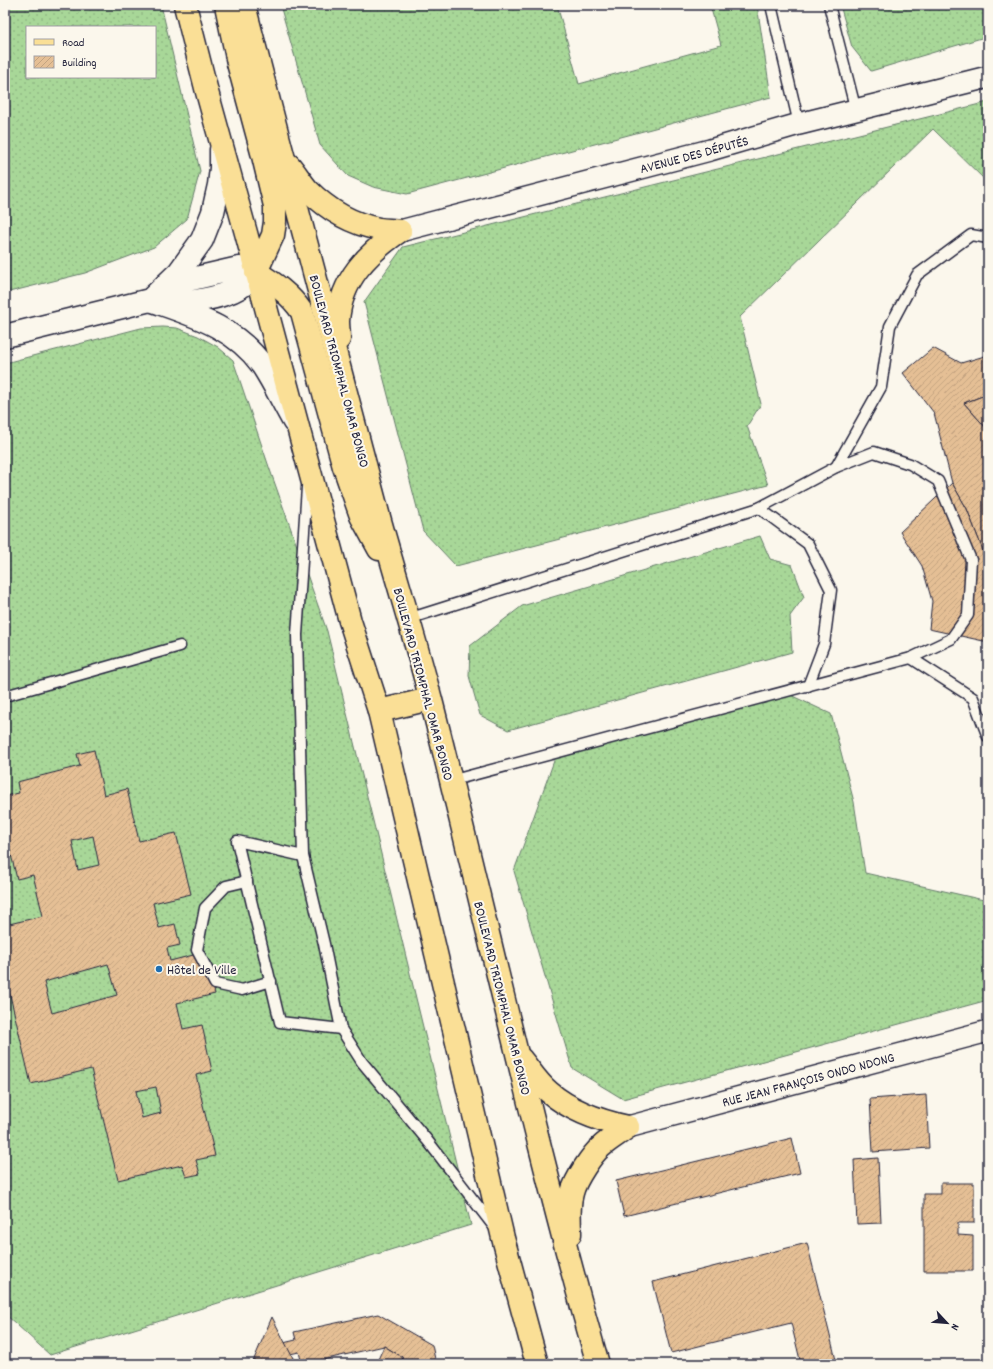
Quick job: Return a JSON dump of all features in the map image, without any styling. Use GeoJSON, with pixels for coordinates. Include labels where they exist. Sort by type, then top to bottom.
{"type":"FeatureCollection","features":[{"type":"Feature","properties":{"kind":"main road"},"geometry":{"type":"LineString","coordinates":[[185,5],[219,137],[350,621],[379,710],[502,1238],[537,1364]]}},
{"type":"Feature","properties":{"kind":"main road"},"geometry":{"type":"LineString","coordinates":[[226,5],[238,63],[267,171],[274,206],[275,222],[273,235],[256,272]]}},
{"type":"Feature","properties":{"kind":"main road","name":"BOULEVARD TRIOMPHAL OMAR BONGO"},"geometry":{"type":"LineString","coordinates":[[244,5],[283,158],[380,521],[430,699],[515,1051],[573,1276],[598,1364]]}},
{"type":"Feature","properties":{"kind":"main road"},"geometry":{"type":"LineString","coordinates":[[283,158],[308,189],[325,205],[366,226],[400,231]]}},
{"type":"Feature","properties":{"kind":"main road"},"geometry":{"type":"LineString","coordinates":[[339,367],[338,322],[341,300],[355,272],[362,262],[382,243],[400,231]]}},
{"type":"Feature","properties":{"kind":"main road"},"geometry":{"type":"LineString","coordinates":[[256,272],[272,281],[282,289],[302,312],[334,432],[354,498],[370,533],[396,577]]}},
{"type":"Feature","properties":{"kind":"main road"},"geometry":{"type":"LineString","coordinates":[[379,710],[430,699]]}},
{"type":"Feature","properties":{"kind":"main road"},"geometry":{"type":"LineString","coordinates":[[515,1051],[540,1084],[562,1102],[607,1123],[628,1128]]}},
{"type":"Feature","properties":{"kind":"main road"},"geometry":{"type":"LineString","coordinates":[[573,1276],[570,1227],[572,1192],[594,1154],[602,1146],[628,1128]]}},
{"type":"Feature","properties":{"kind":"street","name":"AVENUE DES DÉPUTÉS"},"geometry":{"type":"LineString","coordinates":[[400,231],[710,150],[799,124],[988,77]]}},
{"type":"Feature","properties":{"kind":"street"},"geometry":{"type":"LineString","coordinates":[[160,297],[195,252],[208,226],[213,212],[219,185],[221,168],[219,137]]}},
{"type":"Feature","properties":{"kind":"street"},"geometry":{"type":"LineString","coordinates":[[5,336],[160,297],[240,268],[252,269],[256,272]]}},
{"type":"Feature","properties":{"kind":"street"},"geometry":{"type":"LineString","coordinates":[[160,297],[236,337],[261,365],[298,430]]}},
{"type":"Feature","properties":{"kind":"street","name":"RUE JEAN FRANÇOIS ONDO NDONG"},"geometry":{"type":"LineString","coordinates":[[628,1128],[988,1031]]}},
{"type":"Feature","properties":{"kind":"lane"},"geometry":{"type":"LineString","coordinates":[[771,5],[799,124]]}},
{"type":"Feature","properties":{"kind":"lane"},"geometry":{"type":"LineString","coordinates":[[829,5],[856,111]]}},
{"type":"Feature","properties":{"kind":"lane"},"geometry":{"type":"LineString","coordinates":[[836,467],[881,387],[890,326],[917,275],[971,235],[988,238]]}},
{"type":"Feature","properties":{"kind":"lane"},"geometry":{"type":"LineString","coordinates":[[408,619],[760,508],[836,467],[874,452],[910,464],[938,481],[971,560],[968,615],[951,639],[911,658],[450,780]]}},
{"type":"Feature","properties":{"kind":"lane"},"geometry":{"type":"LineString","coordinates":[[309,467],[297,635],[303,856],[324,944],[341,1029],[362,1062],[427,1140],[502,1238]]}},
{"type":"Feature","properties":{"kind":"lane"},"geometry":{"type":"LineString","coordinates":[[760,508],[808,544],[830,590],[824,644],[808,686]]}},
{"type":"Feature","properties":{"kind":"lane"},"geometry":{"type":"LineString","coordinates":[[5,696],[180,646]]}},
{"type":"Feature","properties":{"kind":"lane"},"geometry":{"type":"LineString","coordinates":[[911,658],[973,698],[988,737]]}},
{"type":"Feature","properties":{"kind":"lane"},"geometry":{"type":"LineString","coordinates":[[303,856],[237,841],[272,981],[280,1022],[341,1029]]}},
{"type":"Feature","properties":{"kind":"lane"},"geometry":{"type":"LineString","coordinates":[[247,881],[226,886],[205,908],[197,950],[215,984],[242,990],[272,981]]}},
{"type":"Feature","properties":{"kind":"green space"},"geometry":{"type":"Polygon","coordinates":[[[5,5],[161,5],[200,171],[187,219],[154,247],[85,273],[5,293],[5,5]]]}},
{"type":"Feature","properties":{"kind":"green space"},"geometry":{"type":"Polygon","coordinates":[[[280,5],[557,5],[579,84],[721,45],[710,5],[757,5],[771,97],[407,194],[373,187],[348,176],[320,145],[280,5]]]}},
{"type":"Feature","properties":{"kind":"green space"},"geometry":{"type":"Polygon","coordinates":[[[840,5],[988,5],[988,36],[871,71],[852,47],[840,5]]]}},
{"type":"Feature","properties":{"kind":"green space"},"geometry":{"type":"Polygon","coordinates":[[[988,102],[988,183],[933,129],[740,317],[761,404],[747,426],[768,485],[456,566],[423,531],[364,302],[403,247],[988,102]]]}},
{"type":"Feature","properties":{"kind":"green space"},"geometry":{"type":"Polygon","coordinates":[[[141,328],[177,328],[198,336],[218,347],[233,360],[327,631],[471,1225],[50,1355],[5,1314],[5,363],[141,328]]]}},
{"type":"Feature","properties":{"kind":"green space"},"geometry":{"type":"Polygon","coordinates":[[[760,536],[770,559],[792,565],[804,597],[790,616],[792,652],[508,730],[480,715],[469,676],[470,646],[522,606],[760,536]]]}},
{"type":"Feature","properties":{"kind":"green space"},"geometry":{"type":"Polygon","coordinates":[[[786,693],[831,714],[854,802],[865,873],[988,901],[988,1000],[623,1099],[572,1068],[514,871],[555,758],[786,693]]]}},
{"type":"Feature","properties":{"kind":"building"},"geometry":{"type":"Polygon","coordinates":[[[933,348],[961,363],[988,355],[988,394],[964,403],[988,430],[988,578],[982,548],[967,509],[952,483],[934,413],[903,373],[933,348]]]}},
{"type":"Feature","properties":{"kind":"building"},"geometry":{"type":"Polygon","coordinates":[[[988,394],[988,430],[964,403],[988,394]]]}},
{"type":"Feature","properties":{"kind":"building"},"geometry":{"type":"Polygon","coordinates":[[[952,483],[967,509],[982,548],[988,578],[988,642],[929,629],[932,601],[922,566],[900,532],[952,483]]]}},
{"type":"Feature","properties":{"kind":"building","name":"Hôtel de Ville"},"geometry":{"type":"Polygon","coordinates":[[[94,750],[104,795],[127,789],[139,841],[176,833],[191,894],[153,903],[159,928],[175,924],[180,945],[167,948],[170,961],[205,952],[215,994],[177,1003],[183,1029],[202,1025],[212,1071],[196,1075],[215,1156],[196,1160],[200,1174],[186,1177],[182,1165],[118,1180],[91,1069],[31,1084],[5,974],[5,925],[43,916],[33,875],[17,879],[5,830],[5,796],[19,793],[17,782],[80,766],[77,754],[94,750]],[[93,836],[72,841],[78,870],[99,865],[93,836]],[[108,964],[44,982],[52,1013],[117,995],[108,964]],[[156,1087],[136,1091],[142,1118],[161,1113],[156,1087]]]}},
{"type":"Feature","properties":{"kind":"building"},"geometry":{"type":"Polygon","coordinates":[[[926,1095],[929,1148],[873,1152],[870,1099],[926,1095]]]}},
{"type":"Feature","properties":{"kind":"building"},"geometry":{"type":"Polygon","coordinates":[[[792,1138],[800,1173],[624,1216],[616,1181],[792,1138]]]}},
{"type":"Feature","properties":{"kind":"building"},"geometry":{"type":"Polygon","coordinates":[[[878,1158],[881,1223],[857,1224],[854,1160],[878,1158]]]}},
{"type":"Feature","properties":{"kind":"building"},"geometry":{"type":"Polygon","coordinates":[[[941,1183],[974,1183],[974,1223],[958,1223],[958,1235],[973,1236],[973,1271],[924,1271],[924,1194],[941,1194],[941,1183]]]}},
{"type":"Feature","properties":{"kind":"building"},"geometry":{"type":"Polygon","coordinates":[[[807,1243],[837,1364],[801,1364],[791,1323],[671,1353],[653,1282],[807,1243]]]}},
{"type":"Feature","properties":{"kind":"building"},"geometry":{"type":"Polygon","coordinates":[[[378,1314],[432,1345],[436,1364],[403,1364],[402,1357],[384,1346],[305,1364],[302,1364],[299,1352],[281,1356],[279,1344],[296,1340],[294,1332],[378,1314]]]}},
{"type":"Feature","properties":{"kind":"building"},"geometry":{"type":"Polygon","coordinates":[[[272,1317],[296,1364],[252,1364],[272,1317]]]}},
{"type":"Feature","properties":{"kind":"building"},"geometry":{"type":"Polygon","coordinates":[[[384,1346],[402,1357],[403,1364],[376,1364],[384,1346]]]}},
{"type":"Feature","properties":{"kind":"place","name":"Hôtel de Ville"},"geometry":{"type":"Point","coordinates":[159,969]}}]}
